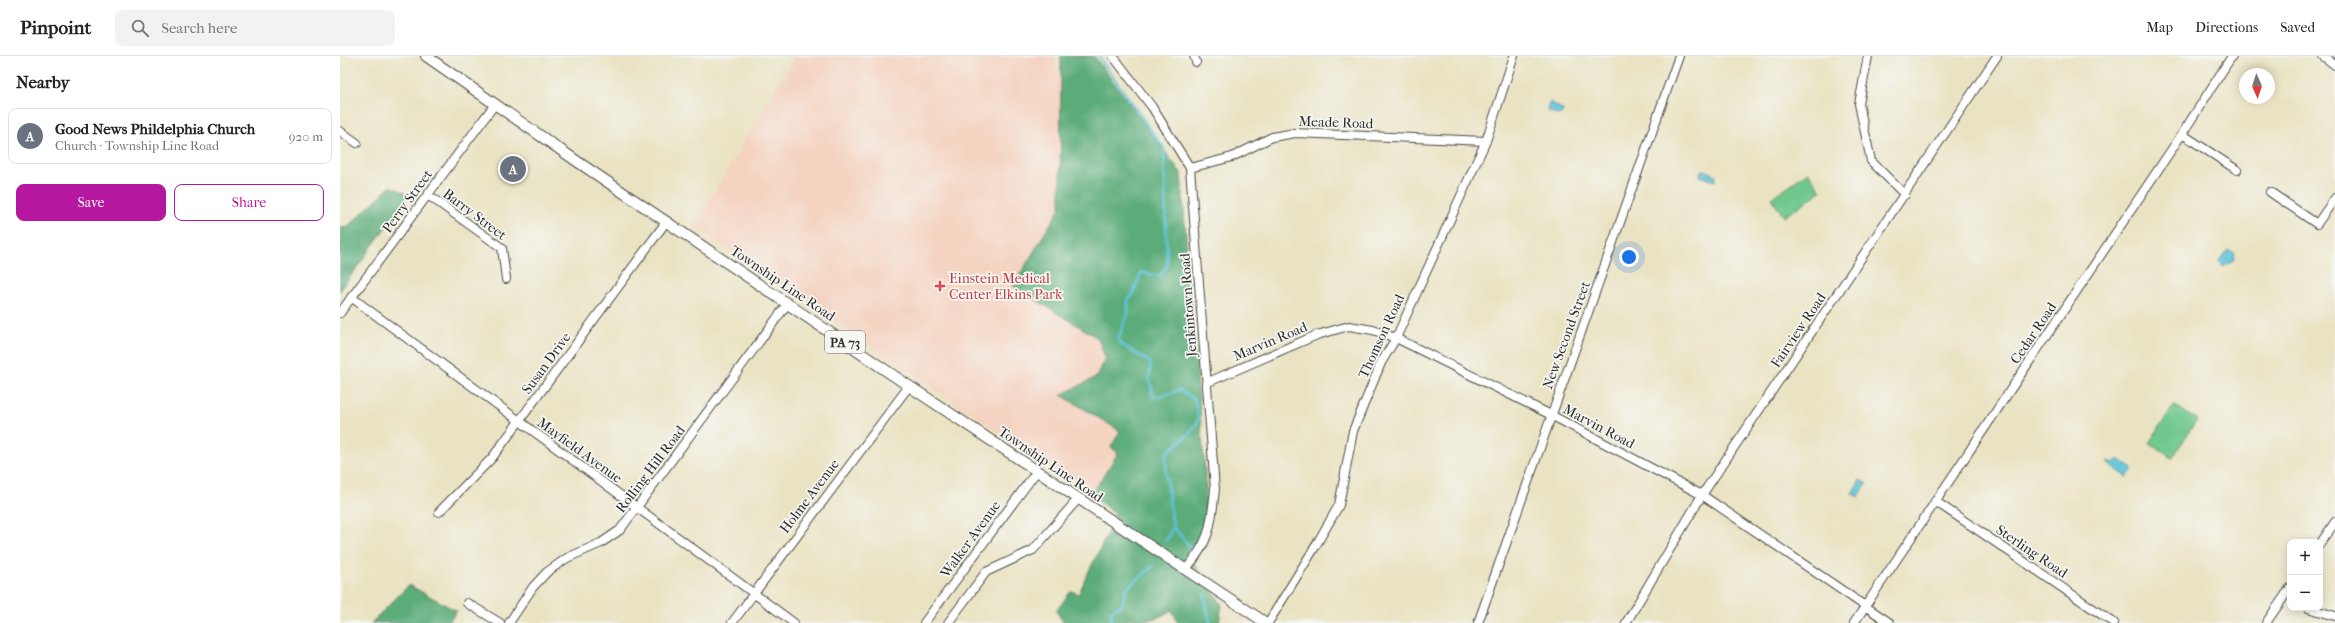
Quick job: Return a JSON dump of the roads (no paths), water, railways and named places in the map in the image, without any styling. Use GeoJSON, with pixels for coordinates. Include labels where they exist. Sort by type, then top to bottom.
{"type":"FeatureCollection","features":[{"type":"Feature","properties":{"kind":"main road","name":"Township Line Road"},"geometry":{"type":"LineString","coordinates":[[426,56],[666,222],[909,386],[1267,623]]}},
{"type":"Feature","properties":{"kind":"street","name":"Jenkintown Road"},"geometry":{"type":"LineString","coordinates":[[1113,56],[1152,107],[1190,168],[1215,489],[1210,533],[1200,553],[1186,569]]}},
{"type":"Feature","properties":{"kind":"street","name":"Thomson Road"},"geometry":{"type":"LineString","coordinates":[[1267,623],[1339,505],[1353,431],[1381,364],[1396,338],[1486,141],[1514,56]]}},
{"type":"Feature","properties":{"kind":"street","name":"New Second Street"},"geometry":{"type":"LineString","coordinates":[[1478,623],[1679,56]]}},
{"type":"Feature","properties":{"kind":"street"},"geometry":{"type":"LineString","coordinates":[[1868,56],[1859,104],[1871,161],[1905,195]]}},
{"type":"Feature","properties":{"kind":"street","name":"Cedar Road"},"geometry":{"type":"LineString","coordinates":[[1854,623],[2182,134],[2232,56]]}},
{"type":"Feature","properties":{"kind":"street"},"geometry":{"type":"LineString","coordinates":[[2323,56],[2335,65]]}},
{"type":"Feature","properties":{"kind":"street","name":"Fairview Road"},"geometry":{"type":"LineString","coordinates":[[1626,623],[1702,495],[1905,195],[1995,57]]}},
{"type":"Feature","properties":{"kind":"street","name":"Perry Street"},"geometry":{"type":"LineString","coordinates":[[340,313],[495,104]]}},
{"type":"Feature","properties":{"kind":"street"},"geometry":{"type":"LineString","coordinates":[[340,131],[357,144]]}},
{"type":"Feature","properties":{"kind":"street","name":"Meade Road"},"geometry":{"type":"LineString","coordinates":[[1190,168],[1232,157],[1272,137],[1295,133],[1486,141]]}},
{"type":"Feature","properties":{"kind":"street"},"geometry":{"type":"LineString","coordinates":[[2182,134],[2237,170]]}},
{"type":"Feature","properties":{"kind":"street"},"geometry":{"type":"LineString","coordinates":[[2270,192],[2317,224],[2335,198]]}},
{"type":"Feature","properties":{"kind":"street","name":"Barry Street"},"geometry":{"type":"LineString","coordinates":[[428,195],[502,248],[506,279]]}},
{"type":"Feature","properties":{"kind":"street","name":"Susan Drive"},"geometry":{"type":"LineString","coordinates":[[438,512],[492,458],[666,222]]}},
{"type":"Feature","properties":{"kind":"street","name":"Mayfield Avenue"},"geometry":{"type":"LineString","coordinates":[[351,297],[794,623]]}},
{"type":"Feature","properties":{"kind":"street","name":"Rolling Hill Road"},"geometry":{"type":"LineString","coordinates":[[509,623],[533,587],[547,572],[567,558],[601,543],[620,530],[638,508],[788,303]]}},
{"type":"Feature","properties":{"kind":"street","name":"Marvin Road"},"geometry":{"type":"LineString","coordinates":[[1206,383],[1316,335],[1349,326],[1373,330],[1396,338],[1551,415],[1702,495],[1890,623]]}},
{"type":"Feature","properties":{"kind":"street","name":"Holme Avenue"},"geometry":{"type":"LineString","coordinates":[[732,623],[909,386]]}},
{"type":"Feature","properties":{"kind":"street","name":"Walker Avenue"},"geometry":{"type":"LineString","coordinates":[[924,623],[1037,471]]}},
{"type":"Feature","properties":{"kind":"street"},"geometry":{"type":"LineString","coordinates":[[948,623],[986,572],[1033,550],[1078,499]]}},
{"type":"Feature","properties":{"kind":"street","name":"Sterling Road"},"geometry":{"type":"LineString","coordinates":[[1935,501],[2114,623]]}},
{"type":"Feature","properties":{"kind":"street"},"geometry":{"type":"LineString","coordinates":[[2323,540],[2335,522]]}},
{"type":"Feature","properties":{"kind":"street"},"geometry":{"type":"LineString","coordinates":[[2266,623],[2287,598]]}},
{"type":"Feature","properties":{"kind":"street"},"geometry":{"type":"LineString","coordinates":[[467,603],[500,623]]}},
{"type":"Feature","properties":{"kind":"street"},"geometry":{"type":"LineString","coordinates":[[2318,611],[2335,616]]}},
{"type":"Feature","properties":{"kind":"water"},"geometry":{"type":"Polygon","coordinates":[[[1550,102],[1563,110],[1562,113],[1559,115],[1548,111],[1547,108],[1550,102]]]}},
{"type":"Feature","properties":{"kind":"water"},"geometry":{"type":"Polygon","coordinates":[[[1704,170],[1716,175],[1715,181],[1700,176],[1701,171],[1704,170]]]}},
{"type":"Feature","properties":{"kind":"water"},"geometry":{"type":"Polygon","coordinates":[[[2228,250],[2235,253],[2233,261],[2223,267],[2220,261],[2228,250]]]}},
{"type":"Feature","properties":{"kind":"water"},"geometry":{"type":"Polygon","coordinates":[[[2119,459],[2133,469],[2127,477],[2107,463],[2108,461],[2113,463],[2119,459]]]}},
{"type":"Feature","properties":{"kind":"water"},"geometry":{"type":"Polygon","coordinates":[[[1860,480],[1867,484],[1858,497],[1852,493],[1860,480]]]}},
{"type":"Feature","properties":{"kind":"waterway"},"geometry":{"type":"LineString","coordinates":[[1098,56],[1164,148],[1167,265],[1160,276],[1141,272],[1133,295],[1128,299],[1128,314],[1118,339],[1121,344],[1151,363],[1149,378],[1154,398],[1180,390],[1195,400],[1199,420],[1190,433],[1166,453],[1166,475],[1173,527],[1192,549]]}},
{"type":"Feature","properties":{"kind":"waterway"},"geometry":{"type":"LineString","coordinates":[[1166,541],[1173,527]]}},
{"type":"Feature","properties":{"kind":"waterway"},"geometry":{"type":"LineString","coordinates":[[1109,623],[1112,620],[1110,612],[1122,604],[1126,589],[1153,566]]}},
{"type":"Feature","properties":{"kind":"waterway"},"geometry":{"type":"LineString","coordinates":[[1204,594],[1210,623]]}},
{"type":"Feature","properties":{"kind":"place","name":"Good News Phildelphia Church"},"geometry":{"type":"Point","coordinates":[513,169]}},
{"type":"Feature","properties":{"kind":"place","name":"Einstein Medical Center Elkins Park"},"geometry":{"type":"Point","coordinates":[940,286]}}]}
